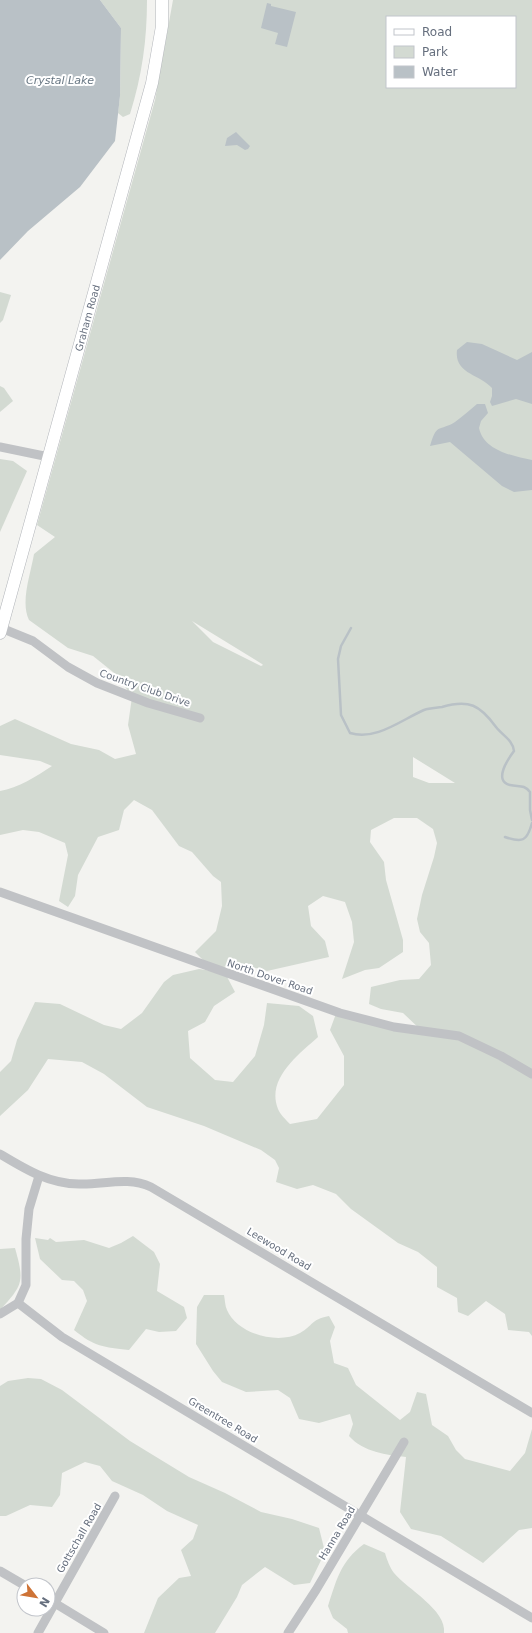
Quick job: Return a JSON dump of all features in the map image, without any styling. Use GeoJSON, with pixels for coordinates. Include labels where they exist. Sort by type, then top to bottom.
{"type":"FeatureCollection","features":[{"type":"Feature","properties":{"kind":"main road","name":"Graham Road"},"geometry":{"type":"LineString","coordinates":[[1,631],[152,83],[162,26],[162,0]]}},
{"type":"Feature","properties":{"kind":"street"},"geometry":{"type":"LineString","coordinates":[[0,447],[49,457]]}},
{"type":"Feature","properties":{"kind":"street","name":"Country Club Drive"},"geometry":{"type":"LineString","coordinates":[[1,631],[33,641],[68,667],[97,683],[148,703],[200,718]]}},
{"type":"Feature","properties":{"kind":"street","name":"North Dover Road"},"geometry":{"type":"LineString","coordinates":[[0,892],[340,1013],[394,1027],[459,1036],[501,1056],[532,1074]]}},
{"type":"Feature","properties":{"kind":"street","name":"Leewood Road"},"geometry":{"type":"LineString","coordinates":[[0,1154],[39,1176],[68,1184],[88,1184],[123,1180],[137,1182],[151,1187],[532,1412]]}},
{"type":"Feature","properties":{"kind":"street"},"geometry":{"type":"LineString","coordinates":[[0,1314],[18,1303],[26,1286],[26,1239],[29,1209],[39,1176]]}},
{"type":"Feature","properties":{"kind":"street","name":"Greentree Road"},"geometry":{"type":"LineString","coordinates":[[18,1303],[62,1337],[532,1618]]}},
{"type":"Feature","properties":{"kind":"street","name":"Hanna Road"},"geometry":{"type":"LineString","coordinates":[[288,1633],[404,1442]]}},
{"type":"Feature","properties":{"kind":"street","name":"Gottschall Road"},"geometry":{"type":"LineString","coordinates":[[56,1593],[115,1496]]}},
{"type":"Feature","properties":{"kind":"street"},"geometry":{"type":"LineString","coordinates":[[0,1571],[16,1580]]}},
{"type":"Feature","properties":{"kind":"street"},"geometry":{"type":"LineString","coordinates":[[56,1604],[104,1633]]}},
{"type":"Feature","properties":{"kind":"street","name":"Gottschall Road"},"geometry":{"type":"LineString","coordinates":[[38,1633],[44,1617]]}},
{"type":"Feature","properties":{"kind":"green space"},"geometry":{"type":"Polygon","coordinates":[[[100,0],[147,0],[145,44],[141,72],[130,114],[123,117],[118,113],[120,96],[121,28],[100,0]]]}},
{"type":"Feature","properties":{"kind":"green space"},"geometry":{"type":"Polygon","coordinates":[[[173,0],[532,0],[532,1336],[529,1332],[508,1330],[505,1314],[486,1301],[468,1316],[458,1312],[457,1298],[437,1287],[437,1267],[418,1252],[398,1243],[351,1209],[336,1194],[313,1185],[297,1189],[276,1182],[279,1168],[275,1160],[261,1150],[204,1126],[147,1107],[104,1074],[82,1062],[48,1059],[28,1090],[0,1116],[0,1072],[11,1061],[17,1040],[35,1002],[60,1004],[104,1025],[121,1029],[142,1013],[164,982],[173,975],[199,969],[225,973],[235,992],[214,1006],[205,1022],[188,1031],[190,1058],[215,1080],[233,1082],[255,1056],[264,1025],[267,1003],[299,1006],[313,1016],[318,1037],[286,1068],[276,1088],[275,1098],[278,1109],[290,1124],[317,1119],[344,1085],[344,1056],[330,1030],[337,1011],[422,1031],[403,1013],[381,1009],[369,1004],[371,987],[400,980],[419,979],[431,965],[429,943],[420,932],[417,919],[422,895],[437,843],[433,829],[417,818],[394,818],[371,830],[370,842],[384,862],[386,880],[403,940],[403,952],[379,968],[365,970],[342,979],[354,942],[352,922],[345,902],[323,896],[308,906],[311,926],[325,941],[329,957],[267,971],[244,965],[211,968],[195,952],[216,931],[222,906],[221,882],[213,876],[192,852],[179,846],[152,810],[134,800],[124,810],[119,830],[98,837],[78,875],[75,896],[68,907],[59,901],[68,855],[65,843],[39,832],[23,830],[0,835],[0,791],[34,778],[52,766],[40,761],[0,755],[0,726],[15,719],[71,744],[99,750],[115,759],[136,754],[128,725],[132,697],[118,676],[93,656],[68,648],[29,620],[26,596],[34,554],[55,537],[37,525],[155,100],[173,0]],[[192,621],[213,642],[261,666],[263,665],[262,664],[192,621]],[[413,757],[413,777],[429,783],[455,783],[413,757]]]}},
{"type":"Feature","properties":{"kind":"green space"},"geometry":{"type":"Polygon","coordinates":[[[0,292],[11,295],[3,320],[0,323],[0,292]]]}},
{"type":"Feature","properties":{"kind":"green space"},"geometry":{"type":"Polygon","coordinates":[[[0,386],[4,388],[13,401],[0,412],[0,386]]]}},
{"type":"Feature","properties":{"kind":"green space"},"geometry":{"type":"Polygon","coordinates":[[[0,459],[13,461],[27,471],[0,532],[0,459]]]}},
{"type":"Feature","properties":{"kind":"green space"},"geometry":{"type":"Polygon","coordinates":[[[133,1236],[154,1252],[160,1264],[157,1291],[184,1307],[187,1318],[176,1331],[159,1332],[146,1329],[129,1350],[112,1348],[94,1343],[81,1336],[74,1330],[87,1301],[83,1290],[74,1281],[62,1280],[40,1259],[35,1238],[48,1240],[50,1238],[56,1242],[84,1240],[109,1248],[133,1236]]]}},
{"type":"Feature","properties":{"kind":"green space"},"geometry":{"type":"Polygon","coordinates":[[[15,1248],[20,1268],[20,1282],[14,1294],[0,1310],[0,1249],[15,1248]]]}},
{"type":"Feature","properties":{"kind":"green space"},"geometry":{"type":"Polygon","coordinates":[[[204,1295],[224,1295],[225,1305],[232,1318],[249,1331],[270,1337],[281,1338],[300,1333],[318,1319],[329,1316],[335,1327],[330,1341],[334,1363],[348,1368],[356,1385],[400,1420],[410,1412],[417,1392],[426,1394],[432,1425],[448,1436],[456,1450],[465,1459],[510,1471],[525,1453],[532,1429],[532,1528],[519,1530],[483,1563],[441,1536],[411,1529],[400,1512],[406,1457],[376,1452],[361,1446],[349,1436],[353,1424],[350,1414],[319,1423],[299,1419],[290,1398],[278,1390],[246,1392],[222,1382],[213,1371],[196,1344],[197,1307],[204,1295]]]}},
{"type":"Feature","properties":{"kind":"green space"},"geometry":{"type":"Polygon","coordinates":[[[28,1378],[41,1379],[62,1390],[130,1441],[189,1477],[225,1493],[261,1512],[292,1519],[319,1528],[325,1552],[310,1583],[294,1585],[265,1567],[242,1585],[237,1597],[215,1633],[144,1633],[158,1598],[179,1578],[191,1576],[181,1550],[193,1539],[198,1525],[167,1511],[143,1495],[112,1481],[100,1466],[85,1462],[62,1473],[60,1495],[52,1507],[30,1505],[6,1516],[0,1516],[0,1386],[8,1381],[28,1378]]]}},
{"type":"Feature","properties":{"kind":"green space"},"geometry":{"type":"Polygon","coordinates":[[[364,1544],[385,1553],[394,1573],[425,1600],[439,1616],[443,1624],[444,1633],[348,1633],[347,1629],[333,1618],[328,1606],[337,1579],[344,1564],[364,1544]]]}},
{"type":"Feature","properties":{"kind":"water","name":"Crystal Lake"},"geometry":{"type":"Polygon","coordinates":[[[0,0],[100,0],[121,28],[120,96],[115,141],[80,187],[28,231],[0,260],[0,0]]]}},
{"type":"Feature","properties":{"kind":"water"},"geometry":{"type":"Polygon","coordinates":[[[267,3],[271,4],[271,6],[296,12],[287,47],[275,44],[278,33],[261,28],[267,3]]]}},
{"type":"Feature","properties":{"kind":"water"},"geometry":{"type":"Polygon","coordinates":[[[236,132],[250,146],[248,149],[245,150],[237,145],[225,146],[227,138],[236,132]]]}},
{"type":"Feature","properties":{"kind":"water"},"geometry":{"type":"Polygon","coordinates":[[[467,342],[482,344],[517,360],[532,352],[532,404],[516,399],[492,406],[490,402],[492,388],[487,383],[464,369],[457,358],[457,350],[467,342]]]}},
{"type":"Feature","properties":{"kind":"water"},"geometry":{"type":"Polygon","coordinates":[[[477,404],[485,404],[488,413],[481,421],[479,428],[482,436],[487,442],[500,451],[516,457],[532,460],[532,490],[514,492],[502,486],[450,442],[430,446],[432,438],[437,430],[455,422],[477,404]]]}},
{"type":"Feature","properties":{"kind":"waterway"},"geometry":{"type":"LineString","coordinates":[[351,628],[341,646],[338,659],[341,715],[350,733],[360,735],[379,732],[428,709],[460,704],[473,706],[485,713],[498,730],[512,744],[514,751],[503,770],[503,779],[505,783],[528,789],[530,792],[530,810],[532,820]]}},
{"type":"Feature","properties":{"kind":"waterway"},"geometry":{"type":"LineString","coordinates":[[505,837],[516,840],[523,839],[528,834],[532,823]]}}]}
